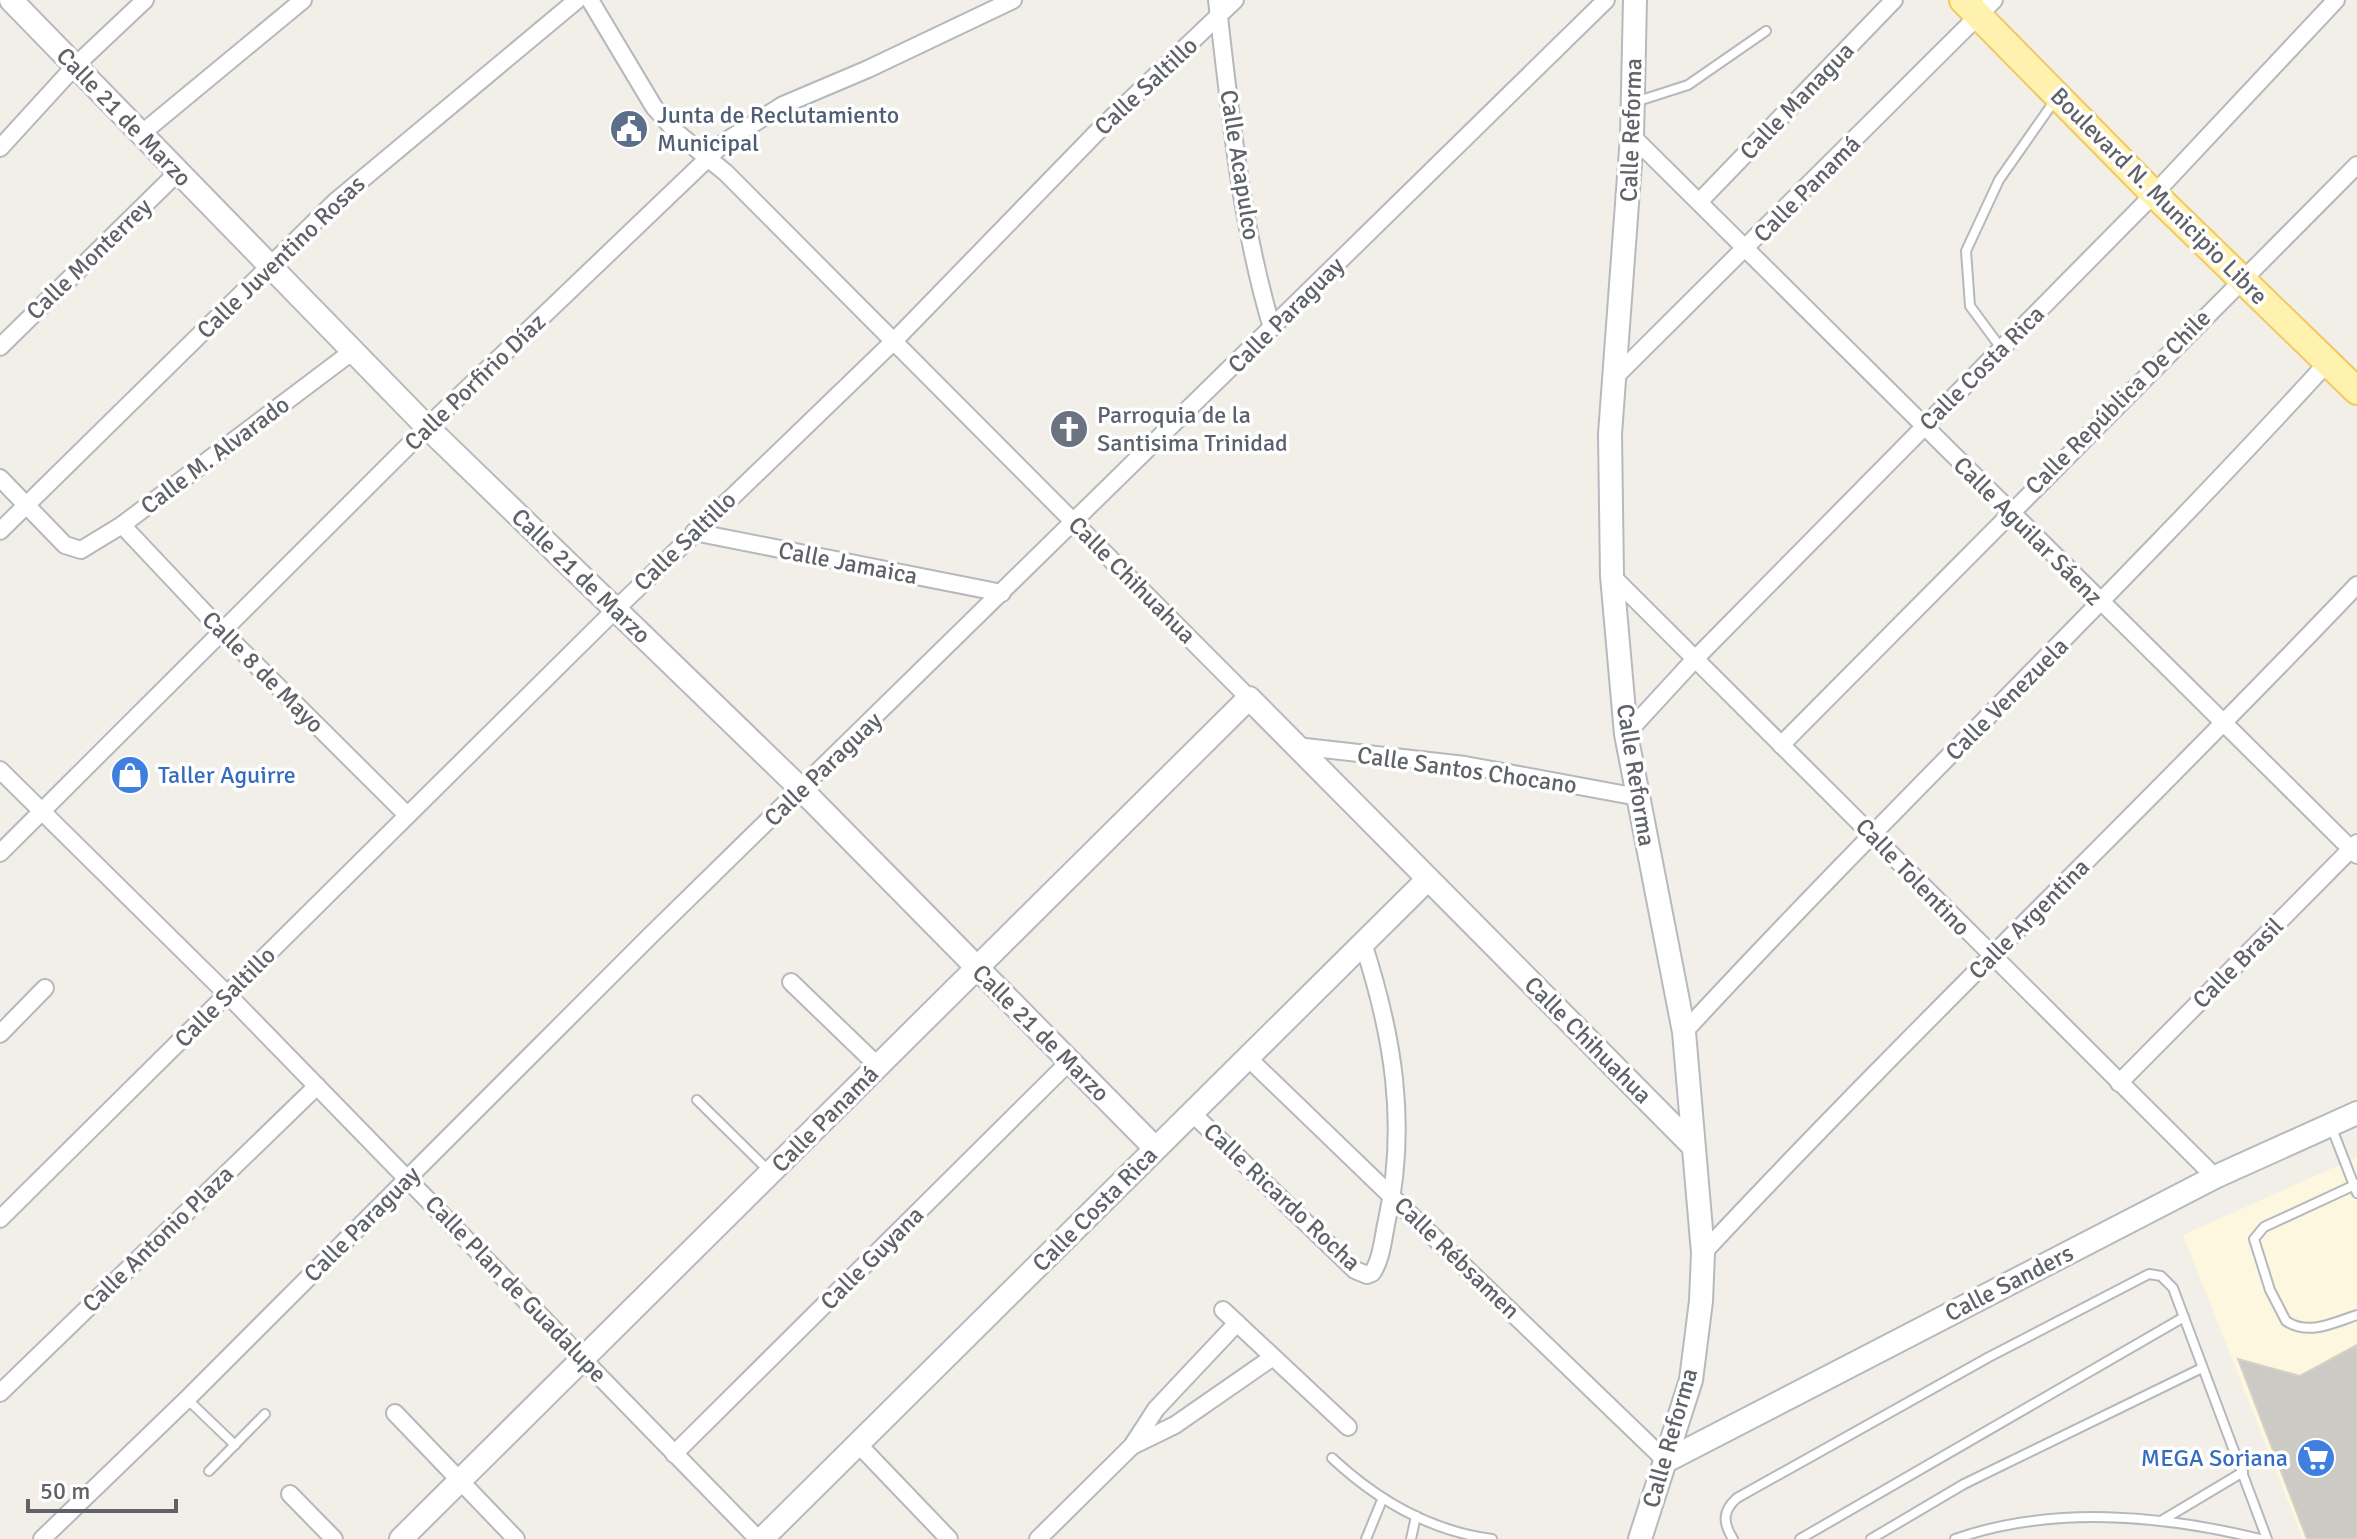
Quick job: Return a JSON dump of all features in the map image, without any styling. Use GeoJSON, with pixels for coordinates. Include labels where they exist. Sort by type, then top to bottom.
{"type":"FeatureCollection","features":[{"type":"Feature","properties":{"kind":"main road","name":"Boulevard N. Municipio Libre"},"geometry":{"type":"LineString","coordinates":[[1979,5],[2057,96],[2342,377]]}},
{"type":"Feature","properties":{"kind":"main road"},"geometry":{"type":"LineString","coordinates":[[2342,377],[2357,411]]}},
{"type":"Feature","properties":{"kind":"street","name":"Calle 21 de Marzo"},"geometry":{"type":"LineString","coordinates":[[11,0],[427,427],[802,790],[1155,1148]]}},
{"type":"Feature","properties":{"kind":"street"},"geometry":{"type":"LineString","coordinates":[[0,148],[75,66],[145,0]]}},
{"type":"Feature","properties":{"kind":"street"},"geometry":{"type":"LineString","coordinates":[[141,134],[303,0]]}},
{"type":"Feature","properties":{"kind":"street","name":"Calle Juventino Rosas"},"geometry":{"type":"LineString","coordinates":[[0,531],[335,202],[577,0]]}},
{"type":"Feature","properties":{"kind":"street","name":"Calle Chihuahua"},"geometry":{"type":"LineString","coordinates":[[590,0],[654,107],[683,138],[709,158],[894,341],[1693,1146]]}},
{"type":"Feature","properties":{"kind":"street","name":"Calle Saltillo"},"geometry":{"type":"LineString","coordinates":[[0,1219],[694,532],[894,341],[1218,8],[1235,0]]}},
{"type":"Feature","properties":{"kind":"street","name":"Calle Paraguay"},"geometry":{"type":"LineString","coordinates":[[42,1539],[187,1399],[652,934],[1606,0]]}},
{"type":"Feature","properties":{"kind":"street","name":"Calle Reforma"},"geometry":{"type":"LineString","coordinates":[[1635,0],[1632,136],[1617,375],[1610,434],[1612,576],[1626,734],[1684,1032],[1703,1253],[1701,1301],[1691,1380],[1640,1539]]}},
{"type":"Feature","properties":{"kind":"street","name":"Calle Managua"},"geometry":{"type":"LineString","coordinates":[[1699,202],[1894,0]]}},
{"type":"Feature","properties":{"kind":"street","name":"Calle Costa Rica"},"geometry":{"type":"LineString","coordinates":[[1626,734],[1695,659],[2154,194],[2336,0]]}},
{"type":"Feature","properties":{"kind":"street","name":"Calle Porfirio Díaz"},"geometry":{"type":"LineString","coordinates":[[0,853],[427,427],[744,128],[783,105],[868,69],[1002,2]]}},
{"type":"Feature","properties":{"kind":"street","name":"Calle Panamá"},"geometry":{"type":"LineString","coordinates":[[1617,375],[1746,250],[1979,5]]}},
{"type":"Feature","properties":{"kind":"street","name":"Calle Acapulco"},"geometry":{"type":"LineString","coordinates":[[1218,8],[1235,159],[1260,286],[1272,328]]}},
{"type":"Feature","properties":{"kind":"street","name":"Calle Aguilar Sáenz"},"geometry":{"type":"LineString","coordinates":[[1632,136],[2101,604],[2355,849]]}},
{"type":"Feature","properties":{"kind":"street","name":"Calle República De Chile"},"geometry":{"type":"LineString","coordinates":[[1781,745],[2241,278],[2357,165]]}},
{"type":"Feature","properties":{"kind":"street","name":"Calle Monterrey"},"geometry":{"type":"LineString","coordinates":[[0,347],[178,172]]}},
{"type":"Feature","properties":{"kind":"street","name":"Calle M. Alvarado"},"geometry":{"type":"LineString","coordinates":[[26,506],[73,549],[87,548],[353,351]]}},
{"type":"Feature","properties":{"kind":"street","name":"Calle Venezuela"},"geometry":{"type":"LineString","coordinates":[[1684,1032],[2101,604],[2342,377]]}},
{"type":"Feature","properties":{"kind":"street"},"geometry":{"type":"LineString","coordinates":[[0,478],[26,506]]}},
{"type":"Feature","properties":{"kind":"street","name":"Calle 8 de Mayo"},"geometry":{"type":"LineString","coordinates":[[122,525],[222,631],[407,815]]}},
{"type":"Feature","properties":{"kind":"street","name":"Calle Jamaica"},"geometry":{"type":"LineString","coordinates":[[694,532],[1002,593]]}},
{"type":"Feature","properties":{"kind":"street","name":"Calle Tolentino"},"geometry":{"type":"LineString","coordinates":[[1612,576],[2215,1177]]}},
{"type":"Feature","properties":{"kind":"street","name":"Calle Argentina"},"geometry":{"type":"LineString","coordinates":[[1703,1253],[1826,1122],[2357,585]]}},
{"type":"Feature","properties":{"kind":"street","name":"Calle Panamá"},"geometry":{"type":"LineString","coordinates":[[401,1539],[1249,698]]}},
{"type":"Feature","properties":{"kind":"street","name":"Calle Santos Chocano"},"geometry":{"type":"LineString","coordinates":[[1296,746],[1465,765],[1638,797]]}},
{"type":"Feature","properties":{"kind":"street","name":"Calle Plan de Guadalupe"},"geometry":{"type":"LineString","coordinates":[[0,770],[228,995],[760,1539]]}},
{"type":"Feature","properties":{"kind":"street","name":"Calle Brasil"},"geometry":{"type":"LineString","coordinates":[[2119,1083],[2355,849]]}},
{"type":"Feature","properties":{"kind":"street","name":"Calle Costa Rica"},"geometry":{"type":"LineString","coordinates":[[760,1539],[1428,879]]}},
{"type":"Feature","properties":{"kind":"street","name":"Calle Ricardo Rocha"},"geometry":{"type":"LineString","coordinates":[[1192,1113],[1361,1274],[1372,1273],[1392,1195],[1398,1151],[1396,1078],[1382,1002],[1363,943]]}},
{"type":"Feature","properties":{"kind":"street"},"geometry":{"type":"LineString","coordinates":[[791,982],[878,1066]]}},
{"type":"Feature","properties":{"kind":"street"},"geometry":{"type":"LineString","coordinates":[[0,1034],[45,988]]}},
{"type":"Feature","properties":{"kind":"street","name":"Calle Rébsamen"},"geometry":{"type":"LineString","coordinates":[[1247,1057],[1666,1461]]}},
{"type":"Feature","properties":{"kind":"street","name":"Calle Guyana"},"geometry":{"type":"LineString","coordinates":[[674,1454],[1069,1062]]}},
{"type":"Feature","properties":{"kind":"street","name":"Calle Antonio Plaza"},"geometry":{"type":"LineString","coordinates":[[0,1393],[317,1086]]}},
{"type":"Feature","properties":{"kind":"street","name":"Calle Sanders"},"geometry":{"type":"LineString","coordinates":[[1666,1461],[2215,1177],[2357,1113]]}},
{"type":"Feature","properties":{"kind":"street"},"geometry":{"type":"LineString","coordinates":[[1223,1310],[1348,1427]]}},
{"type":"Feature","properties":{"kind":"street"},"geometry":{"type":"LineString","coordinates":[[1038,1539],[1132,1446],[1156,1409],[1237,1323]]}},
{"type":"Feature","properties":{"kind":"street"},"geometry":{"type":"LineString","coordinates":[[1132,1446],[1175,1425],[1273,1357]]}},
{"type":"Feature","properties":{"kind":"street"},"geometry":{"type":"LineString","coordinates":[[395,1413],[516,1539]]}},
{"type":"Feature","properties":{"kind":"street"},"geometry":{"type":"LineString","coordinates":[[858,1444],[949,1539]]}},
{"type":"Feature","properties":{"kind":"street"},"geometry":{"type":"LineString","coordinates":[[290,1494],[334,1539]]}},
{"type":"Feature","properties":{"kind":"lane"},"geometry":{"type":"LineString","coordinates":[[1633,102],[1688,85],[1766,31]]}},
{"type":"Feature","properties":{"kind":"lane"},"geometry":{"type":"LineString","coordinates":[[2001,348],[1970,306],[1966,251],[1999,180],[2057,96]]}},
{"type":"Feature","properties":{"kind":"lane"},"geometry":{"type":"LineString","coordinates":[[697,1100],[771,1172]]}},
{"type":"Feature","properties":{"kind":"lane"},"geometry":{"type":"LineString","coordinates":[[2330,1125],[2356,1187],[2264,1227],[2254,1239],[2270,1290],[2286,1321],[2304,1329],[2357,1315]]}},
{"type":"Feature","properties":{"kind":"lane"},"geometry":{"type":"LineString","coordinates":[[1733,1539],[1724,1518],[1726,1510],[1737,1498],[2141,1276],[2155,1274],[2167,1280],[2184,1317],[2267,1539]]}},
{"type":"Feature","properties":{"kind":"lane"},"geometry":{"type":"LineString","coordinates":[[1800,1539],[2184,1317]]}},
{"type":"Feature","properties":{"kind":"lane"},"geometry":{"type":"LineString","coordinates":[[1871,1539],[1964,1484],[2202,1368]]}},
{"type":"Feature","properties":{"kind":"lane"},"geometry":{"type":"LineString","coordinates":[[187,1399],[235,1445]]}},
{"type":"Feature","properties":{"kind":"lane"},"geometry":{"type":"LineString","coordinates":[[209,1471],[265,1414]]}},
{"type":"Feature","properties":{"kind":"lane"},"geometry":{"type":"LineString","coordinates":[[1332,1458],[1382,1500],[1416,1516],[1473,1536],[1492,1539]]}},
{"type":"Feature","properties":{"kind":"lane"},"geometry":{"type":"LineString","coordinates":[[2160,1522],[2243,1472]]}},
{"type":"Feature","properties":{"kind":"lane"},"geometry":{"type":"LineString","coordinates":[[1366,1539],[1382,1500]]}},
{"type":"Feature","properties":{"kind":"lane"},"geometry":{"type":"LineString","coordinates":[[1411,1539],[1416,1516]]}},
{"type":"Feature","properties":{"kind":"lane"},"geometry":{"type":"LineString","coordinates":[[1955,1539],[2025,1523],[2088,1517],[2160,1522],[2260,1539]]}},
{"type":"Feature","properties":{"kind":"shaded area"},"geometry":{"type":"Polygon","coordinates":[[[2357,1157],[2357,1539],[2303,1539],[2183,1235],[2357,1157]]]}},
{"type":"Feature","properties":{"kind":"building","name":"MEGA Soriana"},"geometry":{"type":"Polygon","coordinates":[[[2357,1345],[2357,1539],[2307,1539],[2238,1359],[2300,1376],[2357,1345]]]}},
{"type":"Feature","properties":{"kind":"place","name":"Junta de Reclutamiento Municipal"},"geometry":{"type":"Point","coordinates":[629,129]}},
{"type":"Feature","properties":{"kind":"place","name":"Parroquia de la Santisima Trinidad"},"geometry":{"type":"Point","coordinates":[1069,429]}},
{"type":"Feature","properties":{"kind":"place","name":"Taller Aguirre"},"geometry":{"type":"Point","coordinates":[130,775]}},
{"type":"Feature","properties":{"kind":"place","name":"MEGA Soriana"},"geometry":{"type":"Point","coordinates":[2316,1458]}}]}
